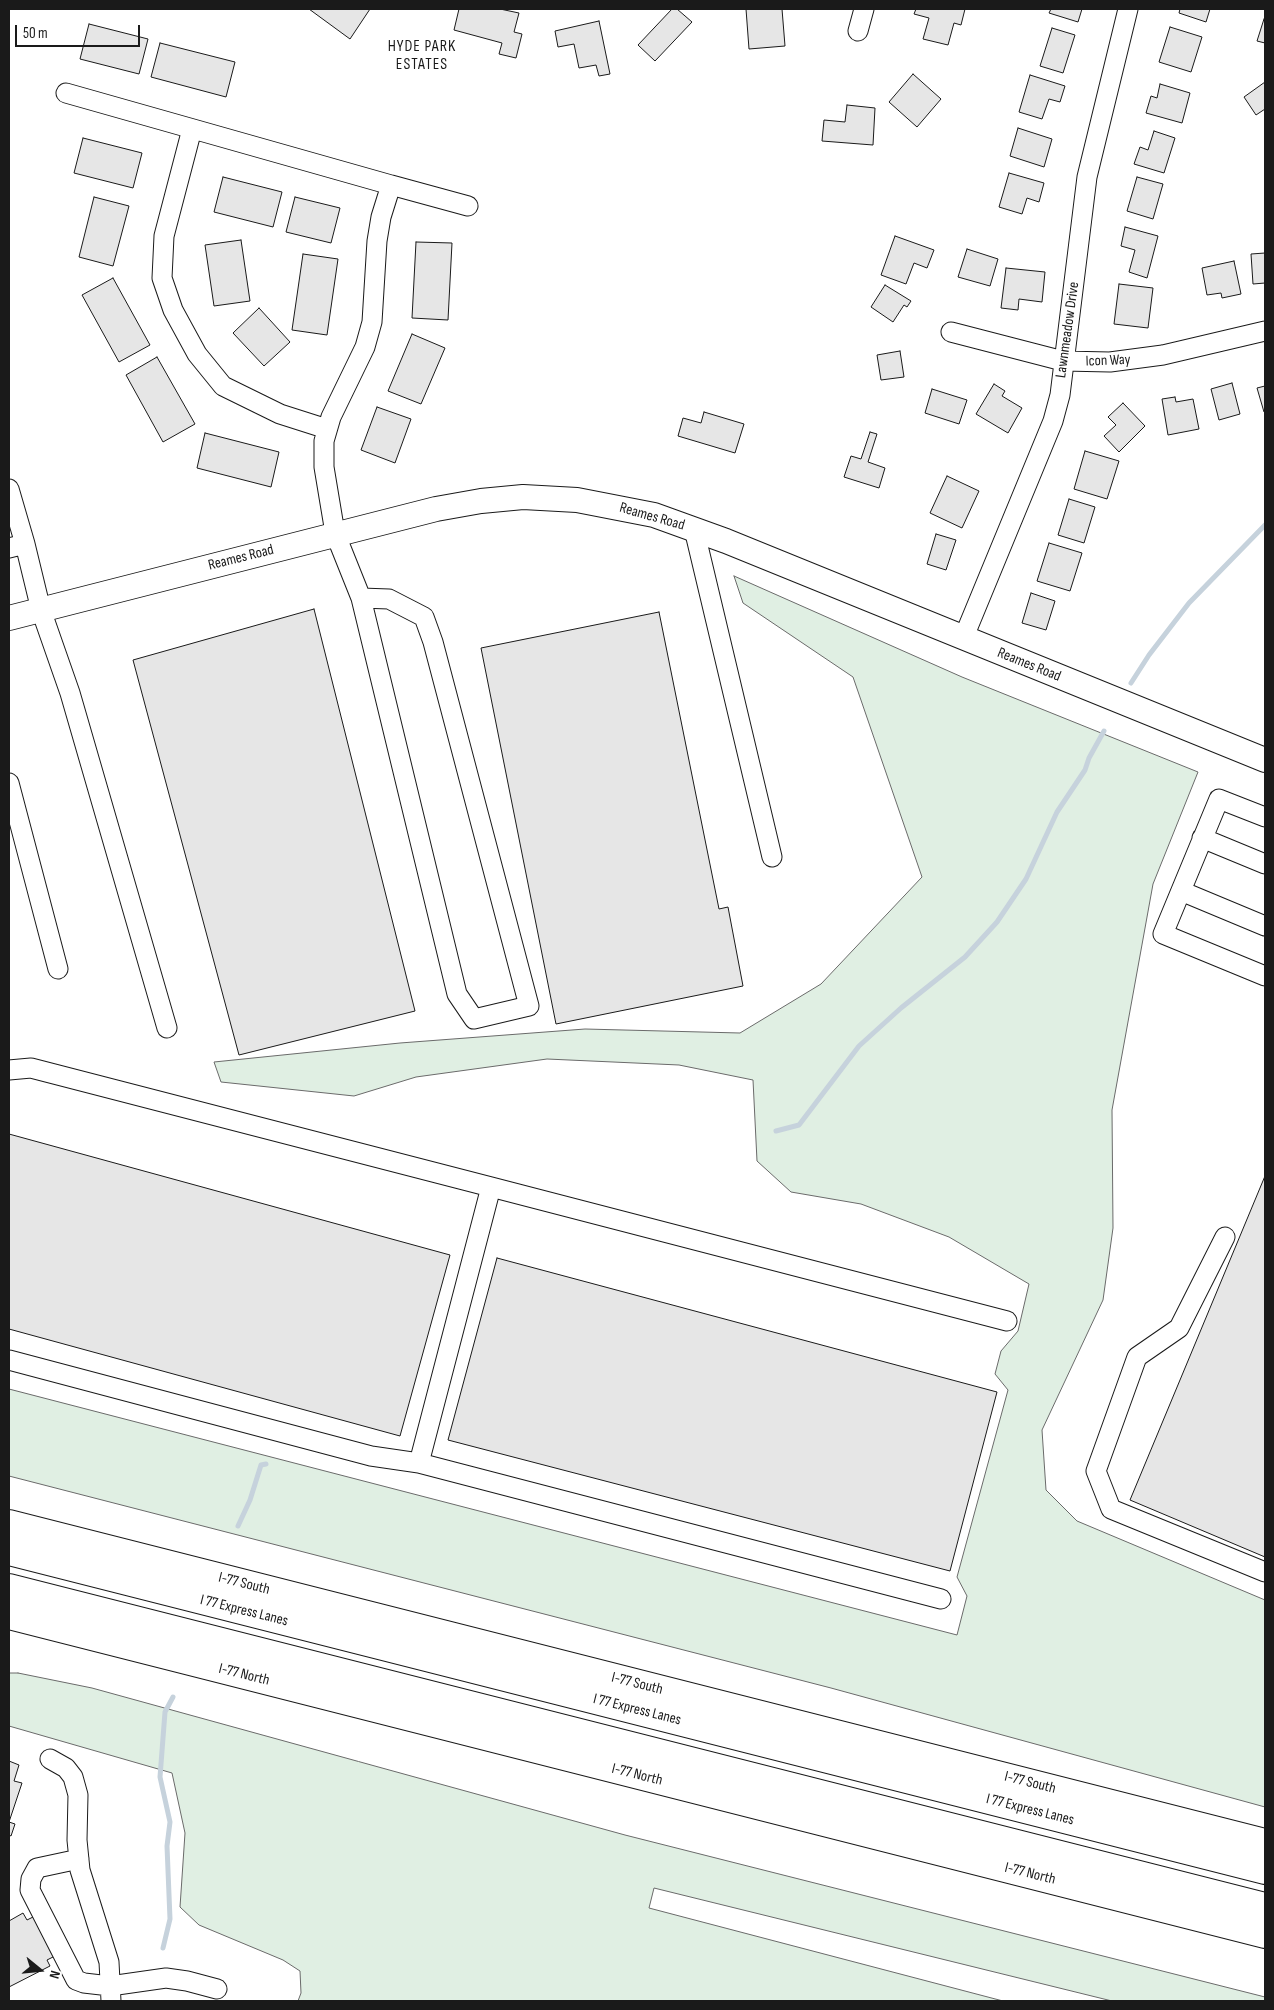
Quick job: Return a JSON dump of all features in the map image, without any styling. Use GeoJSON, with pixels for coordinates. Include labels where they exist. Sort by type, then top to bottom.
{"type":"FeatureCollection","features":[{"type":"Feature","properties":{"kind":"highway","name":"I-77 South"},"geometry":{"type":"LineString","coordinates":[[9,1524],[1265,1843]]}},
{"type":"Feature","properties":{"kind":"highway","name":"I 77 Express Lanes"},"geometry":{"type":"LineString","coordinates":[[9,1551],[1265,1870]]}},
{"type":"Feature","properties":{"kind":"highway"},"geometry":{"type":"LineString","coordinates":[[9,1588],[1265,1907]]}},
{"type":"Feature","properties":{"kind":"highway","name":"I-77 North"},"geometry":{"type":"LineString","coordinates":[[9,1615],[1265,1934]]}},
{"type":"Feature","properties":{"kind":"main road","name":"Reames Road"},"geometry":{"type":"LineString","coordinates":[[9,618],[436,509],[481,501],[523,498],[577,500],[630,508],[694,529],[1265,760]]}},
{"type":"Feature","properties":{"kind":"street"},"geometry":{"type":"LineString","coordinates":[[858,31],[864,9]]}},
{"type":"Feature","properties":{"kind":"street","name":"Lawnmeadow Drive"},"geometry":{"type":"LineString","coordinates":[[963,639],[1053,421],[1060,395],[1086,177],[1128,9]]}},
{"type":"Feature","properties":{"kind":"street"},"geometry":{"type":"LineString","coordinates":[[66,93],[468,206]]}},
{"type":"Feature","properties":{"kind":"street"},"geometry":{"type":"LineString","coordinates":[[192,129],[164,236],[162,278],[173,310],[197,354],[224,386],[280,414],[328,429]]}},
{"type":"Feature","properties":{"kind":"street"},"geometry":{"type":"LineString","coordinates":[[361,598],[389,599],[424,617],[433,642],[529,1006],[474,1019],[457,994],[361,598],[336,533],[324,467],[324,441],[331,417],[365,347],[372,322],[377,241],[381,217],[390,185]]}},
{"type":"Feature","properties":{"kind":"street","name":"Icon Way"},"geometry":{"type":"LineString","coordinates":[[951,332],[1063,361],[1110,362],[1138,359],[1265,331]]}},
{"type":"Feature","properties":{"kind":"street"},"geometry":{"type":"LineString","coordinates":[[9,489],[17,546],[73,703],[167,1028]]}},
{"type":"Feature","properties":{"kind":"street"},"geometry":{"type":"LineString","coordinates":[[694,529],[772,857]]}},
{"type":"Feature","properties":{"kind":"street"},"geometry":{"type":"LineString","coordinates":[[9,783],[58,969]]}},
{"type":"Feature","properties":{"kind":"street"},"geometry":{"type":"LineString","coordinates":[[1265,817],[1219,799],[1163,934],[1265,976]]}},
{"type":"Feature","properties":{"kind":"street"},"geometry":{"type":"LineString","coordinates":[[1202,838],[1265,864]]}},
{"type":"Feature","properties":{"kind":"street"},"geometry":{"type":"LineString","coordinates":[[1181,891],[1265,926]]}},
{"type":"Feature","properties":{"kind":"street"},"geometry":{"type":"LineString","coordinates":[[9,1070],[31,1068],[1007,1321]]}},
{"type":"Feature","properties":{"kind":"street"},"geometry":{"type":"LineString","coordinates":[[419,1463],[491,1187]]}},
{"type":"Feature","properties":{"kind":"street"},"geometry":{"type":"LineString","coordinates":[[1225,1236],[1179,1328],[1137,1357],[1096,1471],[1111,1509],[1265,1572]]}},
{"type":"Feature","properties":{"kind":"street"},"geometry":{"type":"LineString","coordinates":[[9,1360],[371,1456],[419,1463],[942,1599]]}},
{"type":"Feature","properties":{"kind":"street"},"geometry":{"type":"LineString","coordinates":[[50,1759],[66,1768],[73,1777],[78,1795],[80,1870],[109,1962],[111,1994]]}},
{"type":"Feature","properties":{"kind":"street"},"geometry":{"type":"LineString","coordinates":[[79,1859],[37,1868],[31,1879],[30,1890],[76,1980],[111,1994],[166,1978],[187,1980],[217,1989]]}},
{"type":"Feature","properties":{"kind":"green space"},"geometry":{"type":"Polygon","coordinates":[[[734,576],[962,677],[1198,772],[1153,884],[1112,1110],[1113,1228],[1103,1300],[1042,1430],[1046,1490],[1077,1521],[1265,1600],[1265,1807],[831,1688],[9,1476],[9,1389],[957,1635],[967,1596],[957,1577],[1008,1390],[995,1374],[1001,1351],[1018,1331],[1029,1284],[949,1237],[861,1204],[791,1192],[757,1161],[753,1080],[679,1065],[547,1059],[416,1077],[354,1096],[221,1082],[214,1062],[400,1043],[585,1029],[740,1033],[821,984],[922,877],[853,677],[743,603],[734,576]]]}},
{"type":"Feature","properties":{"kind":"green space"},"geometry":{"type":"Polygon","coordinates":[[[9,1673],[18,1673],[92,1688],[625,1835],[1265,1997],[1265,2001],[1112,2001],[654,1888],[649,1908],[1003,2001],[298,2001],[301,1993],[300,1971],[283,1960],[199,1925],[180,1907],[185,1833],[172,1773],[9,1726],[9,1673]]]}},
{"type":"Feature","properties":{"kind":"building"},"geometry":{"type":"Polygon","coordinates":[[[309,9],[370,9],[350,39],[309,9]]]}},
{"type":"Feature","properties":{"kind":"building"},"geometry":{"type":"Polygon","coordinates":[[[459,9],[500,9],[519,13],[514,32],[522,34],[516,58],[499,54],[502,43],[454,30],[459,9]]]}},
{"type":"Feature","properties":{"kind":"building"},"geometry":{"type":"Polygon","coordinates":[[[672,9],[677,9],[692,22],[655,61],[638,45],[672,9]]]}},
{"type":"Feature","properties":{"kind":"building"},"geometry":{"type":"Polygon","coordinates":[[[746,9],[782,9],[785,46],[749,49],[746,9]]]}},
{"type":"Feature","properties":{"kind":"building"},"geometry":{"type":"Polygon","coordinates":[[[916,9],[965,9],[961,25],[954,23],[948,45],[923,39],[929,18],[914,14],[916,9]]]}},
{"type":"Feature","properties":{"kind":"building"},"geometry":{"type":"Polygon","coordinates":[[[1051,9],[1082,9],[1078,22],[1049,13],[1051,9]]]}},
{"type":"Feature","properties":{"kind":"building"},"geometry":{"type":"Polygon","coordinates":[[[1180,9],[1210,9],[1206,22],[1179,13],[1180,9]]]}},
{"type":"Feature","properties":{"kind":"building"},"geometry":{"type":"Polygon","coordinates":[[[1265,19],[1265,43],[1257,41],[1265,19]]]}},
{"type":"Feature","properties":{"kind":"building"},"geometry":{"type":"Polygon","coordinates":[[[599,21],[610,74],[599,76],[596,65],[579,68],[574,44],[558,47],[555,31],[599,21]]]}},
{"type":"Feature","properties":{"kind":"building"},"geometry":{"type":"Polygon","coordinates":[[[89,24],[148,39],[139,74],[80,59],[89,24]]]}},
{"type":"Feature","properties":{"kind":"building"},"geometry":{"type":"Polygon","coordinates":[[[1170,27],[1202,37],[1191,72],[1159,62],[1170,27]]]}},
{"type":"Feature","properties":{"kind":"building"},"geometry":{"type":"Polygon","coordinates":[[[1052,28],[1075,35],[1063,73],[1040,66],[1052,28]]]}},
{"type":"Feature","properties":{"kind":"building"},"geometry":{"type":"Polygon","coordinates":[[[160,43],[235,62],[226,97],[151,77],[160,43]]]}},
{"type":"Feature","properties":{"kind":"building"},"geometry":{"type":"Polygon","coordinates":[[[913,74],[941,99],[917,127],[889,102],[913,74]]]}},
{"type":"Feature","properties":{"kind":"building"},"geometry":{"type":"Polygon","coordinates":[[[1030,75],[1065,86],[1060,102],[1049,99],[1042,119],[1019,112],[1030,75]]]}},
{"type":"Feature","properties":{"kind":"building"},"geometry":{"type":"Polygon","coordinates":[[[1265,82],[1265,109],[1256,115],[1244,97],[1265,82]]]}},
{"type":"Feature","properties":{"kind":"building"},"geometry":{"type":"Polygon","coordinates":[[[1160,84],[1190,93],[1182,123],[1146,113],[1151,96],[1157,98],[1160,84]]]}},
{"type":"Feature","properties":{"kind":"building"},"geometry":{"type":"Polygon","coordinates":[[[847,105],[875,108],[873,145],[822,141],[824,120],[845,122],[847,105]]]}},
{"type":"Feature","properties":{"kind":"building"},"geometry":{"type":"Polygon","coordinates":[[[1018,128],[1052,139],[1044,167],[1010,156],[1018,128]]]}},
{"type":"Feature","properties":{"kind":"building"},"geometry":{"type":"Polygon","coordinates":[[[1154,131],[1175,138],[1164,173],[1134,164],[1140,147],[1148,150],[1154,131]]]}},
{"type":"Feature","properties":{"kind":"building"},"geometry":{"type":"Polygon","coordinates":[[[83,138],[142,153],[133,188],[74,173],[83,138]]]}},
{"type":"Feature","properties":{"kind":"building"},"geometry":{"type":"Polygon","coordinates":[[[1009,173],[1044,183],[1039,202],[1027,198],[1022,214],[999,207],[1009,173]]]}},
{"type":"Feature","properties":{"kind":"building"},"geometry":{"type":"Polygon","coordinates":[[[223,177],[282,192],[273,227],[214,212],[223,177]]]}},
{"type":"Feature","properties":{"kind":"building"},"geometry":{"type":"Polygon","coordinates":[[[1137,177],[1163,184],[1153,219],[1127,211],[1137,177]]]}},
{"type":"Feature","properties":{"kind":"building"},"geometry":{"type":"Polygon","coordinates":[[[94,197],[129,206],[113,266],[79,257],[94,197]]]}},
{"type":"Feature","properties":{"kind":"building"},"geometry":{"type":"Polygon","coordinates":[[[295,197],[340,208],[331,243],[286,232],[295,197]]]}},
{"type":"Feature","properties":{"kind":"building"},"geometry":{"type":"Polygon","coordinates":[[[1125,227],[1158,236],[1147,278],[1129,272],[1135,250],[1121,246],[1125,227]]]}},
{"type":"Feature","properties":{"kind":"building"},"geometry":{"type":"Polygon","coordinates":[[[895,236],[934,250],[927,268],[914,263],[906,284],[881,275],[895,236]]]}},
{"type":"Feature","properties":{"kind":"building"},"geometry":{"type":"Polygon","coordinates":[[[241,240],[250,301],[214,306],[205,245],[241,240]]]}},
{"type":"Feature","properties":{"kind":"building"},"geometry":{"type":"Polygon","coordinates":[[[416,242],[452,243],[448,320],[412,318],[416,242]]]}},
{"type":"Feature","properties":{"kind":"building"},"geometry":{"type":"Polygon","coordinates":[[[967,249],[998,259],[990,286],[958,277],[967,249]]]}},
{"type":"Feature","properties":{"kind":"building"},"geometry":{"type":"Polygon","coordinates":[[[1265,253],[1265,283],[1253,284],[1251,254],[1265,253]]]}},
{"type":"Feature","properties":{"kind":"building"},"geometry":{"type":"Polygon","coordinates":[[[303,254],[338,259],[327,335],[292,330],[303,254]]]}},
{"type":"Feature","properties":{"kind":"building"},"geometry":{"type":"Polygon","coordinates":[[[1234,261],[1241,294],[1222,298],[1221,293],[1207,295],[1202,268],[1234,261]]]}},
{"type":"Feature","properties":{"kind":"building"},"geometry":{"type":"Polygon","coordinates":[[[1006,268],[1045,272],[1042,302],[1019,299],[1018,310],[1001,308],[1006,268]]]}},
{"type":"Feature","properties":{"kind":"building"},"geometry":{"type":"Polygon","coordinates":[[[113,278],[150,345],[119,362],[82,295],[113,278]]]}},
{"type":"Feature","properties":{"kind":"building"},"geometry":{"type":"Polygon","coordinates":[[[1119,284],[1153,288],[1148,328],[1114,324],[1119,284]]]}},
{"type":"Feature","properties":{"kind":"building"},"geometry":{"type":"Polygon","coordinates":[[[885,285],[911,301],[907,307],[904,305],[893,322],[871,307],[885,285]]]}},
{"type":"Feature","properties":{"kind":"building"},"geometry":{"type":"Polygon","coordinates":[[[259,308],[290,342],[264,366],[233,333],[259,308]]]}},
{"type":"Feature","properties":{"kind":"building"},"geometry":{"type":"Polygon","coordinates":[[[412,334],[445,348],[421,404],[388,391],[412,334]]]}},
{"type":"Feature","properties":{"kind":"building"},"geometry":{"type":"Polygon","coordinates":[[[900,351],[904,377],[881,380],[877,355],[900,351]]]}},
{"type":"Feature","properties":{"kind":"building"},"geometry":{"type":"Polygon","coordinates":[[[157,357],[195,424],[163,442],[126,375],[157,357]]]}},
{"type":"Feature","properties":{"kind":"building"},"geometry":{"type":"Polygon","coordinates":[[[1232,383],[1240,414],[1219,420],[1211,389],[1232,383]]]}},
{"type":"Feature","properties":{"kind":"building"},"geometry":{"type":"Polygon","coordinates":[[[994,384],[1005,391],[1002,396],[1022,408],[1008,433],[976,414],[994,384]]]}},
{"type":"Feature","properties":{"kind":"building"},"geometry":{"type":"Polygon","coordinates":[[[1265,386],[1265,411],[1264,412],[1257,388],[1265,386]]]}},
{"type":"Feature","properties":{"kind":"building"},"geometry":{"type":"Polygon","coordinates":[[[932,389],[967,400],[959,424],[925,413],[932,389]]]}},
{"type":"Feature","properties":{"kind":"building"},"geometry":{"type":"Polygon","coordinates":[[[1175,397],[1176,402],[1193,399],[1199,429],[1168,435],[1162,399],[1175,397]]]}},
{"type":"Feature","properties":{"kind":"building"},"geometry":{"type":"Polygon","coordinates":[[[1123,403],[1145,426],[1119,452],[1104,436],[1116,425],[1108,417],[1123,403]]]}},
{"type":"Feature","properties":{"kind":"building"},"geometry":{"type":"Polygon","coordinates":[[[377,407],[411,419],[395,463],[361,450],[377,407]]]}},
{"type":"Feature","properties":{"kind":"building"},"geometry":{"type":"Polygon","coordinates":[[[704,412],[744,424],[735,453],[678,436],[683,418],[701,423],[704,412]]]}},
{"type":"Feature","properties":{"kind":"building"},"geometry":{"type":"Polygon","coordinates":[[[870,432],[877,434],[868,462],[885,468],[879,488],[844,477],[851,456],[861,459],[870,432]]]}},
{"type":"Feature","properties":{"kind":"building"},"geometry":{"type":"Polygon","coordinates":[[[205,433],[279,452],[271,487],[197,468],[205,433]]]}},
{"type":"Feature","properties":{"kind":"building"},"geometry":{"type":"Polygon","coordinates":[[[1085,451],[1119,461],[1107,499],[1074,489],[1085,451]]]}},
{"type":"Feature","properties":{"kind":"building"},"geometry":{"type":"Polygon","coordinates":[[[947,476],[979,491],[962,528],[930,513],[947,476]]]}},
{"type":"Feature","properties":{"kind":"building"},"geometry":{"type":"Polygon","coordinates":[[[1069,499],[1095,507],[1084,543],[1058,535],[1069,499]]]}},
{"type":"Feature","properties":{"kind":"building"},"geometry":{"type":"Polygon","coordinates":[[[936,534],[956,540],[946,570],[927,564],[936,534]]]}},
{"type":"Feature","properties":{"kind":"building"},"geometry":{"type":"Polygon","coordinates":[[[1049,543],[1082,553],[1070,591],[1037,581],[1049,543]]]}},
{"type":"Feature","properties":{"kind":"building"},"geometry":{"type":"Polygon","coordinates":[[[1031,593],[1055,601],[1046,630],[1022,623],[1031,593]]]}},
{"type":"Feature","properties":{"kind":"building"},"geometry":{"type":"Polygon","coordinates":[[[314,609],[415,1011],[239,1055],[133,660],[314,609]]]}},
{"type":"Feature","properties":{"kind":"building"},"geometry":{"type":"Polygon","coordinates":[[[659,612],[719,909],[728,907],[743,986],[556,1024],[481,648],[659,612]]]}},
{"type":"Feature","properties":{"kind":"building"},"geometry":{"type":"Polygon","coordinates":[[[9,1134],[450,1255],[400,1436],[9,1329],[9,1134]]]}},
{"type":"Feature","properties":{"kind":"building"},"geometry":{"type":"Polygon","coordinates":[[[1265,1176],[1265,1557],[1130,1500],[1265,1176]]]}},
{"type":"Feature","properties":{"kind":"building"},"geometry":{"type":"Polygon","coordinates":[[[497,1258],[997,1392],[950,1571],[448,1440],[497,1258]]]}},
{"type":"Feature","properties":{"kind":"building"},"geometry":{"type":"Polygon","coordinates":[[[9,1761],[19,1765],[14,1781],[22,1783],[9,1822],[9,1761]]]}},
{"type":"Feature","properties":{"kind":"building"},"geometry":{"type":"Polygon","coordinates":[[[9,1822],[15,1824],[11,1836],[9,1835],[9,1822]]]}},
{"type":"Feature","properties":{"kind":"building"},"geometry":{"type":"Polygon","coordinates":[[[43,1912],[63,1952],[47,1960],[50,1966],[9,1987],[9,1921],[23,1913],[27,1920],[43,1912]]]}},
{"type":"Feature","properties":{"kind":"waterway"},"geometry":{"type":"LineString","coordinates":[[1131,683],[1149,655],[1189,603],[1265,525]]}},
{"type":"Feature","properties":{"kind":"waterway"},"geometry":{"type":"LineString","coordinates":[[776,1131],[799,1125],[859,1046],[901,1008],[965,957],[997,922],[1026,879],[1057,812],[1085,770],[1089,758],[1104,731]]}},
{"type":"Feature","properties":{"kind":"waterway"},"geometry":{"type":"LineString","coordinates":[[238,1526],[250,1500],[261,1465],[266,1464]]}},
{"type":"Feature","properties":{"kind":"waterway"},"geometry":{"type":"LineString","coordinates":[[163,1948],[170,1919],[167,1846],[170,1822],[160,1777],[165,1712],[173,1697]]}},
{"type":"Feature","properties":{"kind":"district","name":"HYDE PARK ESTATES"},"geometry":{"type":"Point","coordinates":[422,56]}}]}
